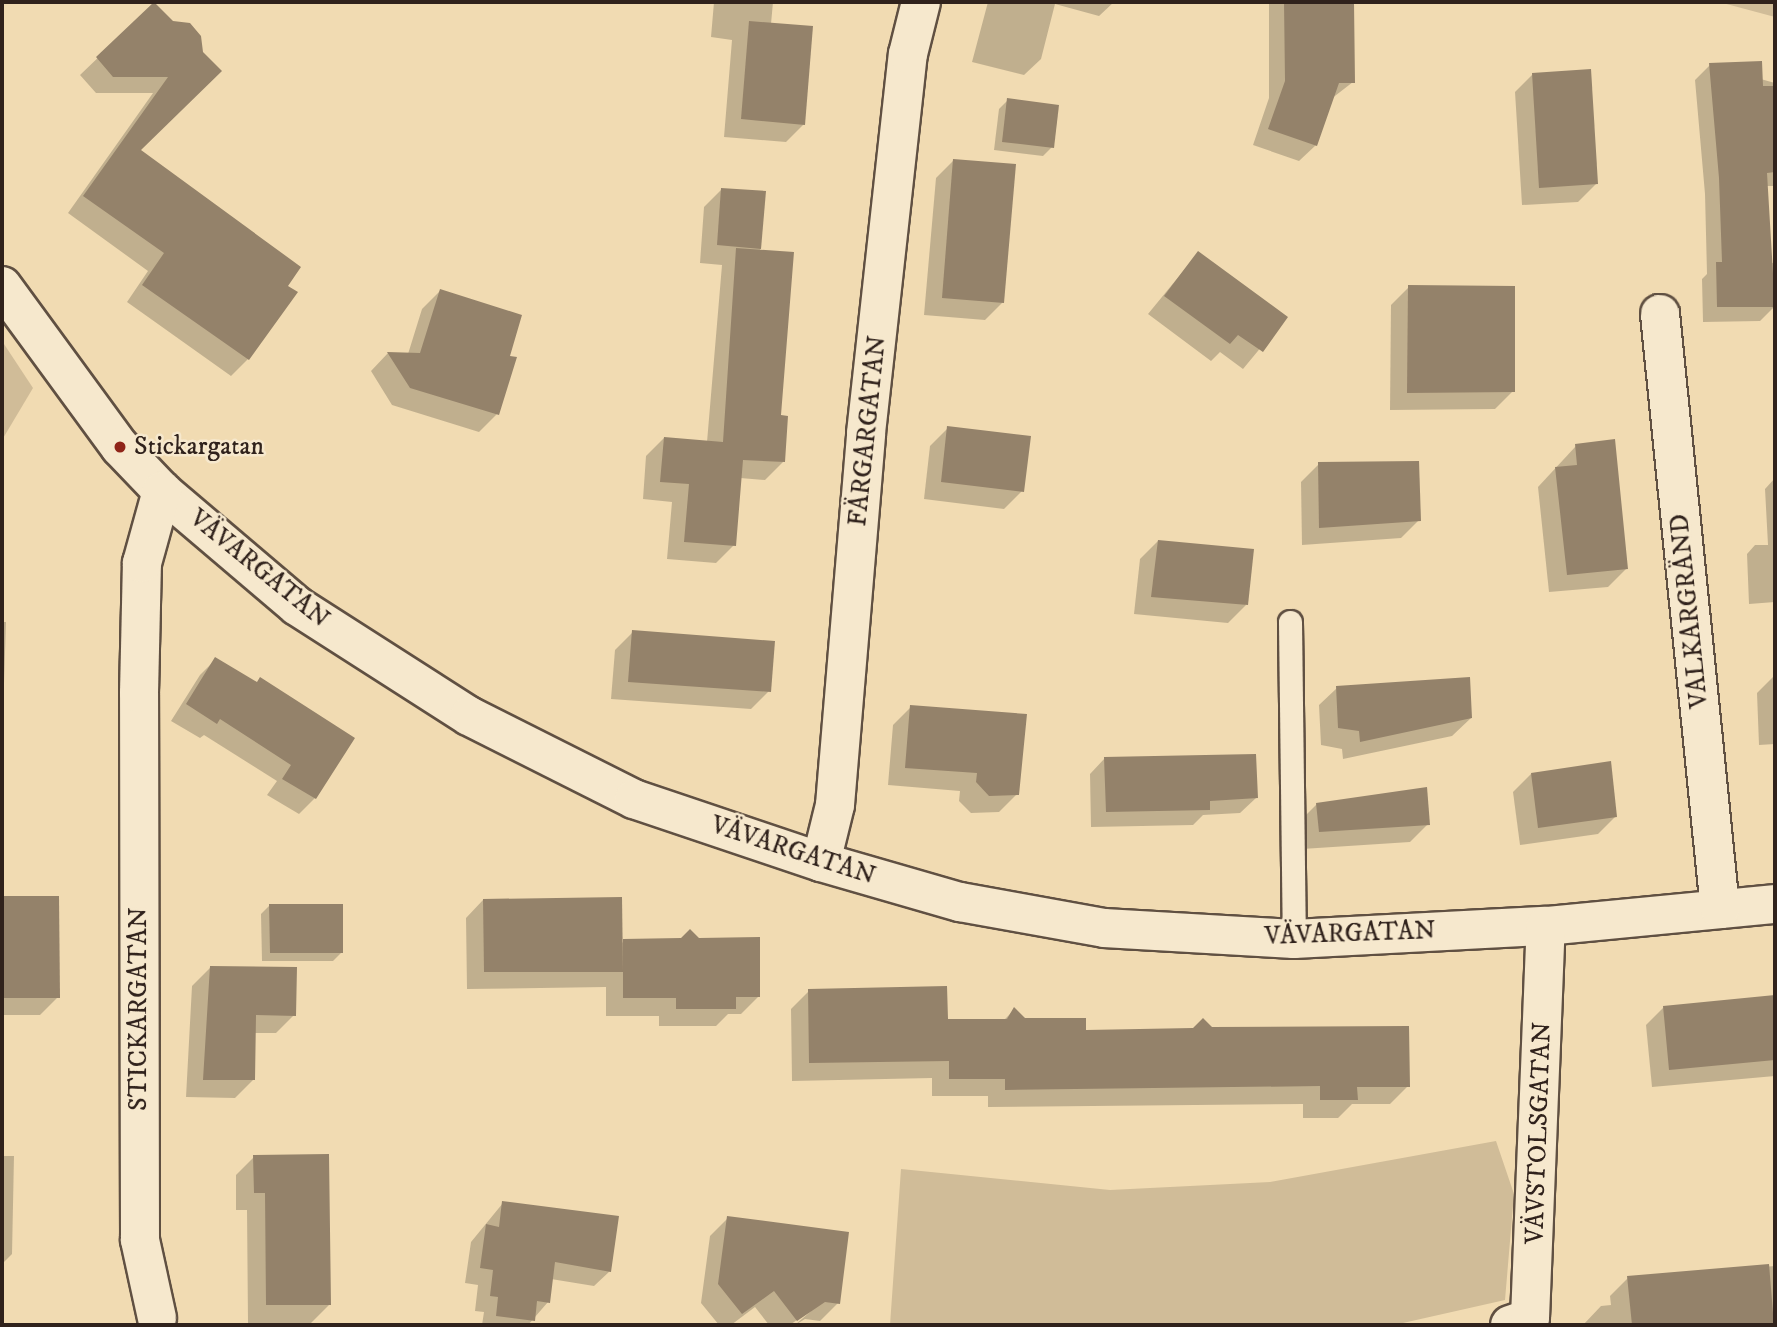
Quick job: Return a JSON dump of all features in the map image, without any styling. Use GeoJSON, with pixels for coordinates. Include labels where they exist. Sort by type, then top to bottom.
{"type":"FeatureCollection","features":[{"type":"Feature","properties":{"kind":"street","name":"FÄRGARGATAN"},"geometry":{"type":"LineString","coordinates":[[821,862],[835,805],[867,420],[908,54],[921,2]]}},
{"type":"Feature","properties":{"kind":"street","name":"VÄVARGATAN"},"geometry":{"type":"LineString","coordinates":[[2,286],[120,447],[162,491],[298,606],[469,716],[634,799],[821,862],[960,902],[1104,928],[1294,939],[1546,926],[1775,904]]}},
{"type":"Feature","properties":{"kind":"street","name":"VALKARGRÄND"},"geometry":{"type":"LineString","coordinates":[[1660,314],[1720,909]]}},
{"type":"Feature","properties":{"kind":"street","name":"STICKARGATAN"},"geometry":{"type":"LineString","coordinates":[[157,1318],[141,1240],[139,693],[142,563],[162,491]]}},
{"type":"Feature","properties":{"kind":"street","name":"VÄVSTOLSGATAN"},"geometry":{"type":"LineString","coordinates":[[1523,1323],[1546,926]]}},
{"type":"Feature","properties":{"kind":"lane"},"geometry":{"type":"LineString","coordinates":[[1290,622],[1294,939]]}},
{"type":"Feature","properties":{"kind":"shaded area"},"geometry":{"type":"Polygon","coordinates":[[[1719,2],[1775,2],[1775,17],[1719,2]]]}},
{"type":"Feature","properties":{"kind":"shaded area"},"geometry":{"type":"Polygon","coordinates":[[[2,341],[33,388],[2,440],[2,341]]]}},
{"type":"Feature","properties":{"kind":"shaded area"},"geometry":{"type":"Polygon","coordinates":[[[1496,1141],[1514,1194],[1505,1300],[1394,1325],[890,1325],[901,1169],[1110,1190],[1270,1182],[1496,1141]]]}},
{"type":"Feature","properties":{"kind":"building"},"geometry":{"type":"Polygon","coordinates":[[[154,2],[173,21],[190,23],[201,36],[203,52],[222,71],[141,150],[301,267],[288,286],[298,292],[249,360],[142,285],[164,253],[83,196],[168,77],[113,77],[96,57],[154,2]]]}},
{"type":"Feature","properties":{"kind":"building"},"geometry":{"type":"Polygon","coordinates":[[[1284,2],[1354,2],[1355,83],[1339,83],[1317,146],[1268,129],[1285,81],[1284,2]]]}},
{"type":"Feature","properties":{"kind":"building"},"geometry":{"type":"Polygon","coordinates":[[[749,21],[813,26],[805,125],[741,119],[749,21]]]}},
{"type":"Feature","properties":{"kind":"building"},"geometry":{"type":"Polygon","coordinates":[[[1762,61],[1763,86],[1775,86],[1775,172],[1767,173],[1775,307],[1717,307],[1716,262],[1722,262],[1719,178],[1709,63],[1762,61]]]}},
{"type":"Feature","properties":{"kind":"building"},"geometry":{"type":"Polygon","coordinates":[[[1591,69],[1598,184],[1539,188],[1532,73],[1591,69]]]}},
{"type":"Feature","properties":{"kind":"building"},"geometry":{"type":"Polygon","coordinates":[[[1007,98],[1059,105],[1054,148],[1002,142],[1007,98]]]}},
{"type":"Feature","properties":{"kind":"building"},"geometry":{"type":"Polygon","coordinates":[[[953,159],[1016,164],[1004,303],[942,298],[953,159]]]}},
{"type":"Feature","properties":{"kind":"building"},"geometry":{"type":"Polygon","coordinates":[[[721,188],[766,191],[761,249],[717,245],[721,188]]]}},
{"type":"Feature","properties":{"kind":"building"},"geometry":{"type":"Polygon","coordinates":[[[736,248],[794,252],[781,415],[788,416],[785,462],[743,460],[736,546],[684,542],[689,484],[660,482],[664,437],[723,442],[736,248]]]}},
{"type":"Feature","properties":{"kind":"building"},"geometry":{"type":"Polygon","coordinates":[[[1198,251],[1288,317],[1263,352],[1238,335],[1230,344],[1164,296],[1198,251]]]}},
{"type":"Feature","properties":{"kind":"building"},"geometry":{"type":"Polygon","coordinates":[[[1408,285],[1515,286],[1515,392],[1407,393],[1408,285]]]}},
{"type":"Feature","properties":{"kind":"building"},"geometry":{"type":"Polygon","coordinates":[[[440,289],[522,315],[510,356],[517,357],[499,415],[410,388],[387,352],[420,353],[440,289]]]}},
{"type":"Feature","properties":{"kind":"building"},"geometry":{"type":"Polygon","coordinates":[[[947,426],[1031,436],[1024,492],[941,482],[947,426]]]}},
{"type":"Feature","properties":{"kind":"building"},"geometry":{"type":"Polygon","coordinates":[[[1615,439],[1628,569],[1567,575],[1555,467],[1577,465],[1575,444],[1615,439]]]}},
{"type":"Feature","properties":{"kind":"building"},"geometry":{"type":"Polygon","coordinates":[[[1419,461],[1421,521],[1319,528],[1318,462],[1419,461]]]}},
{"type":"Feature","properties":{"kind":"building"},"geometry":{"type":"Polygon","coordinates":[[[1158,540],[1254,549],[1248,605],[1151,597],[1158,540]]]}},
{"type":"Feature","properties":{"kind":"building"},"geometry":{"type":"Polygon","coordinates":[[[632,630],[775,641],[771,692],[628,682],[632,630]]]}},
{"type":"Feature","properties":{"kind":"building"},"geometry":{"type":"Polygon","coordinates":[[[215,657],[257,682],[260,677],[355,738],[316,799],[282,779],[291,765],[220,719],[217,724],[186,704],[215,657]]]}},
{"type":"Feature","properties":{"kind":"building"},"geometry":{"type":"Polygon","coordinates":[[[1470,677],[1472,718],[1360,742],[1359,731],[1338,728],[1336,686],[1470,677]]]}},
{"type":"Feature","properties":{"kind":"building"},"geometry":{"type":"Polygon","coordinates":[[[910,705],[1027,714],[1019,795],[989,796],[976,782],[977,773],[905,768],[910,705]]]}},
{"type":"Feature","properties":{"kind":"building"},"geometry":{"type":"Polygon","coordinates":[[[1256,754],[1258,798],[1210,801],[1210,810],[1106,812],[1104,757],[1256,754]]]}},
{"type":"Feature","properties":{"kind":"building"},"geometry":{"type":"Polygon","coordinates":[[[1611,761],[1617,817],[1538,828],[1531,773],[1611,761]]]}},
{"type":"Feature","properties":{"kind":"building"},"geometry":{"type":"Polygon","coordinates":[[[1427,787],[1430,825],[1319,832],[1316,803],[1427,787]]]}},
{"type":"Feature","properties":{"kind":"building"},"geometry":{"type":"Polygon","coordinates":[[[2,896],[59,896],[60,998],[2,998],[2,896]]]}},
{"type":"Feature","properties":{"kind":"building"},"geometry":{"type":"Polygon","coordinates":[[[622,897],[623,972],[484,972],[483,899],[622,897]]]}},
{"type":"Feature","properties":{"kind":"building"},"geometry":{"type":"Polygon","coordinates":[[[269,904],[343,904],[343,953],[270,953],[269,904]]]}},
{"type":"Feature","properties":{"kind":"building"},"geometry":{"type":"Polygon","coordinates":[[[690,929],[699,938],[760,937],[760,997],[736,997],[736,1009],[676,1009],[676,998],[623,998],[623,939],[681,938],[690,929]]]}},
{"type":"Feature","properties":{"kind":"building"},"geometry":{"type":"Polygon","coordinates":[[[210,966],[297,967],[296,1016],[256,1015],[255,1080],[203,1080],[210,966]]]}},
{"type":"Feature","properties":{"kind":"building"},"geometry":{"type":"Polygon","coordinates":[[[947,986],[948,1019],[1007,1019],[1014,1007],[1025,1018],[1086,1018],[1086,1030],[1193,1028],[1203,1018],[1212,1027],[1409,1026],[1410,1087],[1357,1087],[1358,1100],[1320,1100],[1320,1086],[1005,1090],[1005,1079],[949,1079],[949,1061],[809,1063],[808,989],[947,986]]]}},
{"type":"Feature","properties":{"kind":"building"},"geometry":{"type":"Polygon","coordinates":[[[1775,995],[1775,1060],[1669,1070],[1663,1006],[1775,995]]]}},
{"type":"Feature","properties":{"kind":"building"},"geometry":{"type":"Polygon","coordinates":[[[329,1154],[331,1305],[266,1305],[265,1193],[254,1193],[253,1155],[329,1154]]]}},
{"type":"Feature","properties":{"kind":"building"},"geometry":{"type":"Polygon","coordinates":[[[502,1201],[619,1216],[611,1272],[555,1262],[550,1303],[537,1301],[535,1321],[496,1316],[498,1297],[490,1296],[493,1270],[480,1268],[486,1224],[499,1227],[502,1201]]]}},
{"type":"Feature","properties":{"kind":"building"},"geometry":{"type":"Polygon","coordinates":[[[727,1216],[849,1232],[840,1304],[825,1302],[797,1321],[774,1291],[742,1314],[718,1284],[727,1216]]]}},
{"type":"Feature","properties":{"kind":"building"},"geometry":{"type":"Polygon","coordinates":[[[1769,1264],[1774,1325],[1632,1325],[1627,1276],[1769,1264]]]}},
{"type":"Feature","properties":{"kind":"place","name":"Stickargatan"},"geometry":{"type":"Point","coordinates":[120,447]}}]}
